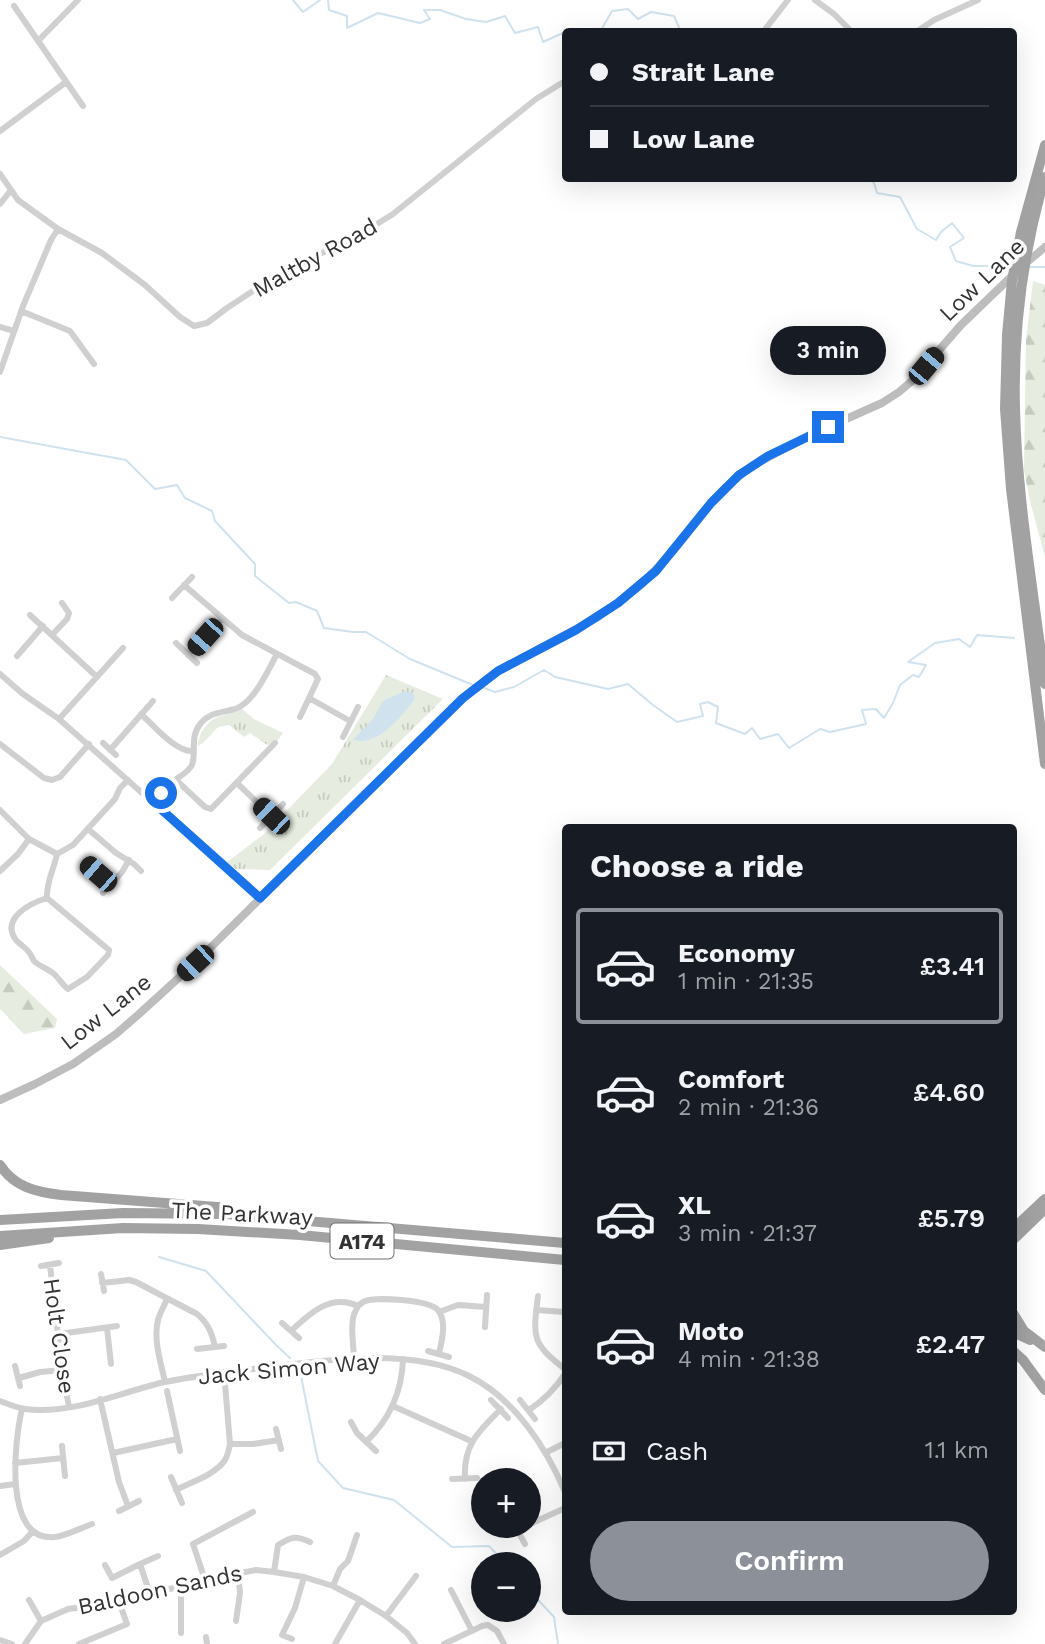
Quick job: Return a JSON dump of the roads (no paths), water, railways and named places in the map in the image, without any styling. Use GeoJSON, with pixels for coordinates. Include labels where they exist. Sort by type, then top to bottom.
{"type":"FeatureCollection","features":[{"type":"Feature","properties":{"kind":"highway"},"geometry":{"type":"LineString","coordinates":[[1045,145],[1010,299],[1005,409],[1011,489],[1045,764]]}},
{"type":"Feature","properties":{"kind":"highway"},"geometry":{"type":"LineString","coordinates":[[1045,177],[1026,231],[1017,335],[1015,408],[1020,484],[1045,684]]}},
{"type":"Feature","properties":{"kind":"highway"},"geometry":{"type":"LineString","coordinates":[[0,1165],[19,1185],[46,1193],[299,1214],[354,1224]]}},
{"type":"Feature","properties":{"kind":"highway"},"geometry":{"type":"LineString","coordinates":[[1017,1227],[1045,1199]]}},
{"type":"Feature","properties":{"kind":"highway"},"geometry":{"type":"LineString","coordinates":[[1017,1236],[1045,1209]]}},
{"type":"Feature","properties":{"kind":"highway","name":"The Parkway"},"geometry":{"type":"LineString","coordinates":[[0,1220],[158,1212],[354,1224],[562,1243]]}},
{"type":"Feature","properties":{"kind":"highway"},"geometry":{"type":"LineString","coordinates":[[0,1245],[158,1228]]}},
{"type":"Feature","properties":{"kind":"highway","name":"The Parkway"},"geometry":{"type":"LineString","coordinates":[[0,1236],[158,1228],[257,1232],[562,1260]]}},
{"type":"Feature","properties":{"kind":"highway"},"geometry":{"type":"LineString","coordinates":[[1017,1320],[1024,1331],[1044,1347]]}},
{"type":"Feature","properties":{"kind":"highway"},"geometry":{"type":"LineString","coordinates":[[1017,1334],[1044,1347]]}},
{"type":"Feature","properties":{"kind":"highway"},"geometry":{"type":"LineString","coordinates":[[1017,1355],[1045,1390]]}},
{"type":"Feature","properties":{"kind":"main road","name":"Low Lane"},"geometry":{"type":"LineString","coordinates":[[3,1100],[73,1064],[116,1034],[195,963],[473,690],[523,657],[598,617],[633,591],[656,571],[726,486],[752,466],[810,435],[873,408],[900,392],[1007,280],[1045,247]]}},
{"type":"Feature","properties":{"kind":"street"},"geometry":{"type":"LineString","coordinates":[[38,41],[78,0]]}},
{"type":"Feature","properties":{"kind":"street"},"geometry":{"type":"LineString","coordinates":[[816,0],[848,28]]}},
{"type":"Feature","properties":{"kind":"street"},"geometry":{"type":"LineString","coordinates":[[922,28],[978,0]]}},
{"type":"Feature","properties":{"kind":"street"},"geometry":{"type":"LineString","coordinates":[[766,28],[787,2]]}},
{"type":"Feature","properties":{"kind":"street"},"geometry":{"type":"LineString","coordinates":[[14,6],[83,106]]}},
{"type":"Feature","properties":{"kind":"street"},"geometry":{"type":"LineString","coordinates":[[0,131],[66,82]]}},
{"type":"Feature","properties":{"kind":"street","name":"Maltby Road"},"geometry":{"type":"LineString","coordinates":[[58,229],[102,253],[194,326],[207,323],[290,269],[364,232],[393,214],[536,99],[562,83]]}},
{"type":"Feature","properties":{"kind":"street"},"geometry":{"type":"LineString","coordinates":[[0,174],[18,200],[58,229],[21,311],[0,372]]}},
{"type":"Feature","properties":{"kind":"street"},"geometry":{"type":"LineString","coordinates":[[0,204],[11,190]]}},
{"type":"Feature","properties":{"kind":"street"},"geometry":{"type":"LineString","coordinates":[[21,311],[70,331],[94,364]]}},
{"type":"Feature","properties":{"kind":"street"},"geometry":{"type":"LineString","coordinates":[[0,327],[14,331]]}},
{"type":"Feature","properties":{"kind":"street"},"geometry":{"type":"LineString","coordinates":[[172,598],[192,577]]}},
{"type":"Feature","properties":{"kind":"street"},"geometry":{"type":"LineString","coordinates":[[184,585],[242,635],[315,674],[318,679],[300,717]]}},
{"type":"Feature","properties":{"kind":"street"},"geometry":{"type":"LineString","coordinates":[[52,635],[67,619],[68,615],[62,603]]}},
{"type":"Feature","properties":{"kind":"street"},"geometry":{"type":"LineString","coordinates":[[30,615],[97,677]]}},
{"type":"Feature","properties":{"kind":"street"},"geometry":{"type":"LineString","coordinates":[[68,615],[79,615]]}},
{"type":"Feature","properties":{"kind":"street"},"geometry":{"type":"LineString","coordinates":[[188,655],[222,619]]}},
{"type":"Feature","properties":{"kind":"street"},"geometry":{"type":"LineString","coordinates":[[18,656],[43,626]]}},
{"type":"Feature","properties":{"kind":"street"},"geometry":{"type":"LineString","coordinates":[[176,643],[197,663]]}},
{"type":"Feature","properties":{"kind":"street"},"geometry":{"type":"LineString","coordinates":[[59,719],[123,648]]}},
{"type":"Feature","properties":{"kind":"street"},"geometry":{"type":"LineString","coordinates":[[153,802],[189,769],[193,762],[194,736],[198,726],[214,713],[242,705],[261,684],[277,654]]}},
{"type":"Feature","properties":{"kind":"street"},"geometry":{"type":"LineString","coordinates":[[0,674],[89,744],[260,898]]}},
{"type":"Feature","properties":{"kind":"street"},"geometry":{"type":"LineString","coordinates":[[309,698],[350,721]]}},
{"type":"Feature","properties":{"kind":"street"},"geometry":{"type":"LineString","coordinates":[[110,750],[153,701]]}},
{"type":"Feature","properties":{"kind":"street"},"geometry":{"type":"LineString","coordinates":[[342,737],[358,707]]}},
{"type":"Feature","properties":{"kind":"street"},"geometry":{"type":"LineString","coordinates":[[141,714],[177,747],[192,751]]}},
{"type":"Feature","properties":{"kind":"street"},"geometry":{"type":"LineString","coordinates":[[103,743],[116,755]]}},
{"type":"Feature","properties":{"kind":"street"},"geometry":{"type":"LineString","coordinates":[[261,743],[268,750]]}},
{"type":"Feature","properties":{"kind":"street"},"geometry":{"type":"LineString","coordinates":[[176,780],[205,807],[211,809],[275,743]]}},
{"type":"Feature","properties":{"kind":"street"},"geometry":{"type":"LineString","coordinates":[[0,744],[44,778],[52,780],[60,777],[89,744]]}},
{"type":"Feature","properties":{"kind":"street"},"geometry":{"type":"LineString","coordinates":[[57,854],[73,845],[115,799],[128,780]]}},
{"type":"Feature","properties":{"kind":"street"},"geometry":{"type":"LineString","coordinates":[[237,783],[271,816]]}},
{"type":"Feature","properties":{"kind":"street"},"geometry":{"type":"LineString","coordinates":[[260,828],[283,804]]}},
{"type":"Feature","properties":{"kind":"street"},"geometry":{"type":"LineString","coordinates":[[0,810],[29,839],[57,854]]}},
{"type":"Feature","properties":{"kind":"street"},"geometry":{"type":"LineString","coordinates":[[88,829],[141,870]]}},
{"type":"Feature","properties":{"kind":"street"},"geometry":{"type":"LineString","coordinates":[[0,871],[29,839]]}},
{"type":"Feature","properties":{"kind":"street"},"geometry":{"type":"LineString","coordinates":[[47,898],[47,887],[57,854]]}},
{"type":"Feature","properties":{"kind":"street"},"geometry":{"type":"LineString","coordinates":[[103,893],[129,860]]}},
{"type":"Feature","properties":{"kind":"street"},"geometry":{"type":"LineString","coordinates":[[85,862],[111,885]]}},
{"type":"Feature","properties":{"kind":"street"},"geometry":{"type":"LineString","coordinates":[[47,898],[109,950],[108,955],[87,977],[68,989],[57,976],[35,961],[13,934],[12,925],[16,916],[25,907],[47,898]]}},
{"type":"Feature","properties":{"kind":"street","name":"Holt Close"},"geometry":{"type":"LineString","coordinates":[[41,1266],[59,1264]]}},
{"type":"Feature","properties":{"kind":"street","name":"Holt Close"},"geometry":{"type":"LineString","coordinates":[[50,1265],[69,1407]]}},
{"type":"Feature","properties":{"kind":"street"},"geometry":{"type":"LineString","coordinates":[[101,1274],[104,1291]]}},
{"type":"Feature","properties":{"kind":"street"},"geometry":{"type":"LineString","coordinates":[[102,1283],[129,1280],[136,1282],[197,1314],[205,1321],[215,1347]]}},
{"type":"Feature","properties":{"kind":"street"},"geometry":{"type":"LineString","coordinates":[[485,1327],[487,1295]]}},
{"type":"Feature","properties":{"kind":"street"},"geometry":{"type":"LineString","coordinates":[[538,1296],[535,1328],[540,1345],[546,1354],[562,1367]]}},
{"type":"Feature","properties":{"kind":"street"},"geometry":{"type":"LineString","coordinates":[[165,1382],[156,1329],[167,1299]]}},
{"type":"Feature","properties":{"kind":"street"},"geometry":{"type":"LineString","coordinates":[[354,1359],[353,1319],[363,1302],[373,1300],[415,1301],[426,1303],[439,1312],[443,1333],[439,1353]]}},
{"type":"Feature","properties":{"kind":"street"},"geometry":{"type":"LineString","coordinates":[[291,1331],[313,1311],[326,1304],[336,1301],[358,1307]]}},
{"type":"Feature","properties":{"kind":"street"},"geometry":{"type":"LineString","coordinates":[[439,1312],[458,1305],[486,1307]]}},
{"type":"Feature","properties":{"kind":"street"},"geometry":{"type":"LineString","coordinates":[[536,1310],[562,1312]]}},
{"type":"Feature","properties":{"kind":"street"},"geometry":{"type":"LineString","coordinates":[[282,1323],[299,1339]]}},
{"type":"Feature","properties":{"kind":"street"},"geometry":{"type":"LineString","coordinates":[[59,1334],[117,1326]]}},
{"type":"Feature","properties":{"kind":"street"},"geometry":{"type":"LineString","coordinates":[[107,1328],[111,1364]]}},
{"type":"Feature","properties":{"kind":"street"},"geometry":{"type":"LineString","coordinates":[[197,1349],[224,1346]]}},
{"type":"Feature","properties":{"kind":"street"},"geometry":{"type":"LineString","coordinates":[[110,1350],[120,1349]]}},
{"type":"Feature","properties":{"kind":"street"},"geometry":{"type":"LineString","coordinates":[[428,1351],[449,1357]]}},
{"type":"Feature","properties":{"kind":"street","name":"Jack Simon Way"},"geometry":{"type":"LineString","coordinates":[[0,1401],[22,1409],[69,1407],[165,1382],[224,1372],[354,1359],[428,1362],[469,1376],[489,1388],[511,1407],[545,1453],[562,1486]]}},
{"type":"Feature","properties":{"kind":"street"},"geometry":{"type":"LineString","coordinates":[[366,1442],[377,1431],[393,1406],[400,1384],[403,1359]]}},
{"type":"Feature","properties":{"kind":"street"},"geometry":{"type":"LineString","coordinates":[[15,1366],[20,1386]]}},
{"type":"Feature","properties":{"kind":"street"},"geometry":{"type":"LineString","coordinates":[[19,1378],[62,1370]]}},
{"type":"Feature","properties":{"kind":"street"},"geometry":{"type":"LineString","coordinates":[[176,1490],[214,1471],[224,1462],[230,1444],[224,1372]]}},
{"type":"Feature","properties":{"kind":"street"},"geometry":{"type":"LineString","coordinates":[[529,1410],[544,1400],[562,1378]]}},
{"type":"Feature","properties":{"kind":"street"},"geometry":{"type":"LineString","coordinates":[[167,1391],[180,1451]]}},
{"type":"Feature","properties":{"kind":"street"},"geometry":{"type":"LineString","coordinates":[[100,1399],[119,1482],[128,1506]]}},
{"type":"Feature","properties":{"kind":"street"},"geometry":{"type":"LineString","coordinates":[[520,1400],[535,1419]]}},
{"type":"Feature","properties":{"kind":"street"},"geometry":{"type":"LineString","coordinates":[[491,1401],[508,1418]]}},
{"type":"Feature","properties":{"kind":"street"},"geometry":{"type":"LineString","coordinates":[[393,1406],[471,1441]]}},
{"type":"Feature","properties":{"kind":"street"},"geometry":{"type":"LineString","coordinates":[[22,1409],[16,1441],[15,1484],[25,1521],[33,1531],[54,1537],[92,1524]]}},
{"type":"Feature","properties":{"kind":"street"},"geometry":{"type":"LineString","coordinates":[[465,1479],[466,1455],[471,1441],[501,1409]]}},
{"type":"Feature","properties":{"kind":"street"},"geometry":{"type":"LineString","coordinates":[[351,1422],[357,1433],[376,1451]]}},
{"type":"Feature","properties":{"kind":"street"},"geometry":{"type":"LineString","coordinates":[[276,1429],[281,1449]]}},
{"type":"Feature","properties":{"kind":"street"},"geometry":{"type":"LineString","coordinates":[[113,1453],[177,1439]]}},
{"type":"Feature","properties":{"kind":"street"},"geometry":{"type":"LineString","coordinates":[[230,1444],[279,1440]]}},
{"type":"Feature","properties":{"kind":"street"},"geometry":{"type":"LineString","coordinates":[[545,1453],[562,1445]]}},
{"type":"Feature","properties":{"kind":"street"},"geometry":{"type":"LineString","coordinates":[[62,1446],[65,1476]]}},
{"type":"Feature","properties":{"kind":"street"},"geometry":{"type":"LineString","coordinates":[[15,1463],[63,1458]]}},
{"type":"Feature","properties":{"kind":"street"},"geometry":{"type":"LineString","coordinates":[[171,1477],[182,1503]]}},
{"type":"Feature","properties":{"kind":"street"},"geometry":{"type":"LineString","coordinates":[[452,1479],[471,1478]]}},
{"type":"Feature","properties":{"kind":"street"},"geometry":{"type":"LineString","coordinates":[[0,1486],[15,1484]]}},
{"type":"Feature","properties":{"kind":"street"},"geometry":{"type":"LineString","coordinates":[[119,1511],[139,1501]]}},
{"type":"Feature","properties":{"kind":"street"},"geometry":{"type":"LineString","coordinates":[[541,1520],[562,1509]]}},
{"type":"Feature","properties":{"kind":"street"},"geometry":{"type":"LineString","coordinates":[[205,1580],[193,1544],[253,1512]]}},
{"type":"Feature","properties":{"kind":"street"},"geometry":{"type":"LineString","coordinates":[[73,1519],[77,1529]]}},
{"type":"Feature","properties":{"kind":"street"},"geometry":{"type":"LineString","coordinates":[[0,1555],[24,1541],[33,1531]]}},
{"type":"Feature","properties":{"kind":"street"},"geometry":{"type":"LineString","coordinates":[[332,1586],[340,1569],[348,1561],[358,1535]]}},
{"type":"Feature","properties":{"kind":"street"},"geometry":{"type":"LineString","coordinates":[[274,1572],[278,1545],[291,1537],[310,1542]]}},
{"type":"Feature","properties":{"kind":"street"},"geometry":{"type":"LineString","coordinates":[[522,1538],[525,1544]]}},
{"type":"Feature","properties":{"kind":"street"},"geometry":{"type":"LineString","coordinates":[[105,1565],[112,1578],[158,1556]]}},
{"type":"Feature","properties":{"kind":"street"},"geometry":{"type":"LineString","coordinates":[[140,1564],[150,1594]]}},
{"type":"Feature","properties":{"kind":"street","name":"Baldoon Sands"},"geometry":{"type":"LineString","coordinates":[[41,1621],[68,1609],[119,1602],[256,1570],[304,1577],[332,1586],[386,1616],[407,1633],[415,1644]]}},
{"type":"Feature","properties":{"kind":"street"},"geometry":{"type":"LineString","coordinates":[[236,1620],[240,1593],[238,1573]]}},
{"type":"Feature","properties":{"kind":"street"},"geometry":{"type":"LineString","coordinates":[[386,1616],[416,1576]]}},
{"type":"Feature","properties":{"kind":"street"},"geometry":{"type":"LineString","coordinates":[[292,1639],[282,1635],[295,1608],[304,1577]]}},
{"type":"Feature","properties":{"kind":"street"},"geometry":{"type":"LineString","coordinates":[[181,1587],[181,1633]]}},
{"type":"Feature","properties":{"kind":"street"},"geometry":{"type":"LineString","coordinates":[[451,1595],[472,1631]]}},
{"type":"Feature","properties":{"kind":"street"},"geometry":{"type":"LineString","coordinates":[[25,1644],[41,1621],[29,1600]]}},
{"type":"Feature","properties":{"kind":"street"},"geometry":{"type":"LineString","coordinates":[[335,1644],[360,1600]]}},
{"type":"Feature","properties":{"kind":"street"},"geometry":{"type":"LineString","coordinates":[[79,1644],[127,1624],[119,1602]]}},
{"type":"Feature","properties":{"kind":"street"},"geometry":{"type":"LineString","coordinates":[[444,1644],[485,1625],[497,1631],[504,1644]]}},
{"type":"Feature","properties":{"kind":"street"},"geometry":{"type":"LineString","coordinates":[[0,1640],[12,1644]]}},
{"type":"Feature","properties":{"kind":"water"},"geometry":{"type":"Polygon","coordinates":[[[405,691],[413,693],[415,699],[388,729],[372,739],[353,740],[373,719],[383,701],[405,691]]]}},
{"type":"Feature","properties":{"kind":"waterway"},"geometry":{"type":"LineString","coordinates":[[293,0],[303,12],[320,0]]}},
{"type":"Feature","properties":{"kind":"waterway"},"geometry":{"type":"LineString","coordinates":[[328,0],[329,10],[347,16],[347,28],[378,13],[420,23],[430,19],[424,10],[440,10],[466,19],[486,22],[505,16],[515,33],[538,27],[543,42],[562,33]]}},
{"type":"Feature","properties":{"kind":"waterway"},"geometry":{"type":"LineString","coordinates":[[602,28],[612,11],[628,9],[638,19],[651,12],[674,16],[679,28]]}},
{"type":"Feature","properties":{"kind":"waterway"},"geometry":{"type":"LineString","coordinates":[[873,182],[877,193],[900,197],[917,229],[936,240],[952,223],[964,238],[950,247],[956,261],[973,266],[1012,266]]}},
{"type":"Feature","properties":{"kind":"waterway"},"geometry":{"type":"LineString","coordinates":[[1028,267],[1045,267]]}},
{"type":"Feature","properties":{"kind":"waterway"},"geometry":{"type":"LineString","coordinates":[[0,437],[126,460],[155,489],[177,485],[185,498],[212,511],[215,521],[255,564],[255,576],[289,603],[296,602],[317,611],[324,628],[366,632],[410,659],[473,685]]}},
{"type":"Feature","properties":{"kind":"waterway"},"geometry":{"type":"LineString","coordinates":[[482,687],[495,692],[514,687],[544,670],[555,677],[608,689],[628,684],[677,722],[703,716],[700,704],[708,702],[718,707],[716,723],[745,734],[752,728],[760,739],[778,734],[789,748],[820,729],[830,732],[866,724],[862,710],[876,709],[884,718],[900,685],[913,675],[919,677],[926,665],[908,662],[935,643],[959,639],[970,647],[977,635],[1014,638]]}},
{"type":"Feature","properties":{"kind":"waterway"},"geometry":{"type":"LineString","coordinates":[[159,1257],[206,1271],[290,1358]]}},
{"type":"Feature","properties":{"kind":"waterway"},"geometry":{"type":"LineString","coordinates":[[300,1371],[318,1461],[343,1488],[394,1500],[452,1547],[489,1546],[495,1552]]}},
{"type":"Feature","properties":{"kind":"waterway"},"geometry":{"type":"LineString","coordinates":[[541,1603],[554,1617],[558,1644]]}}]}
